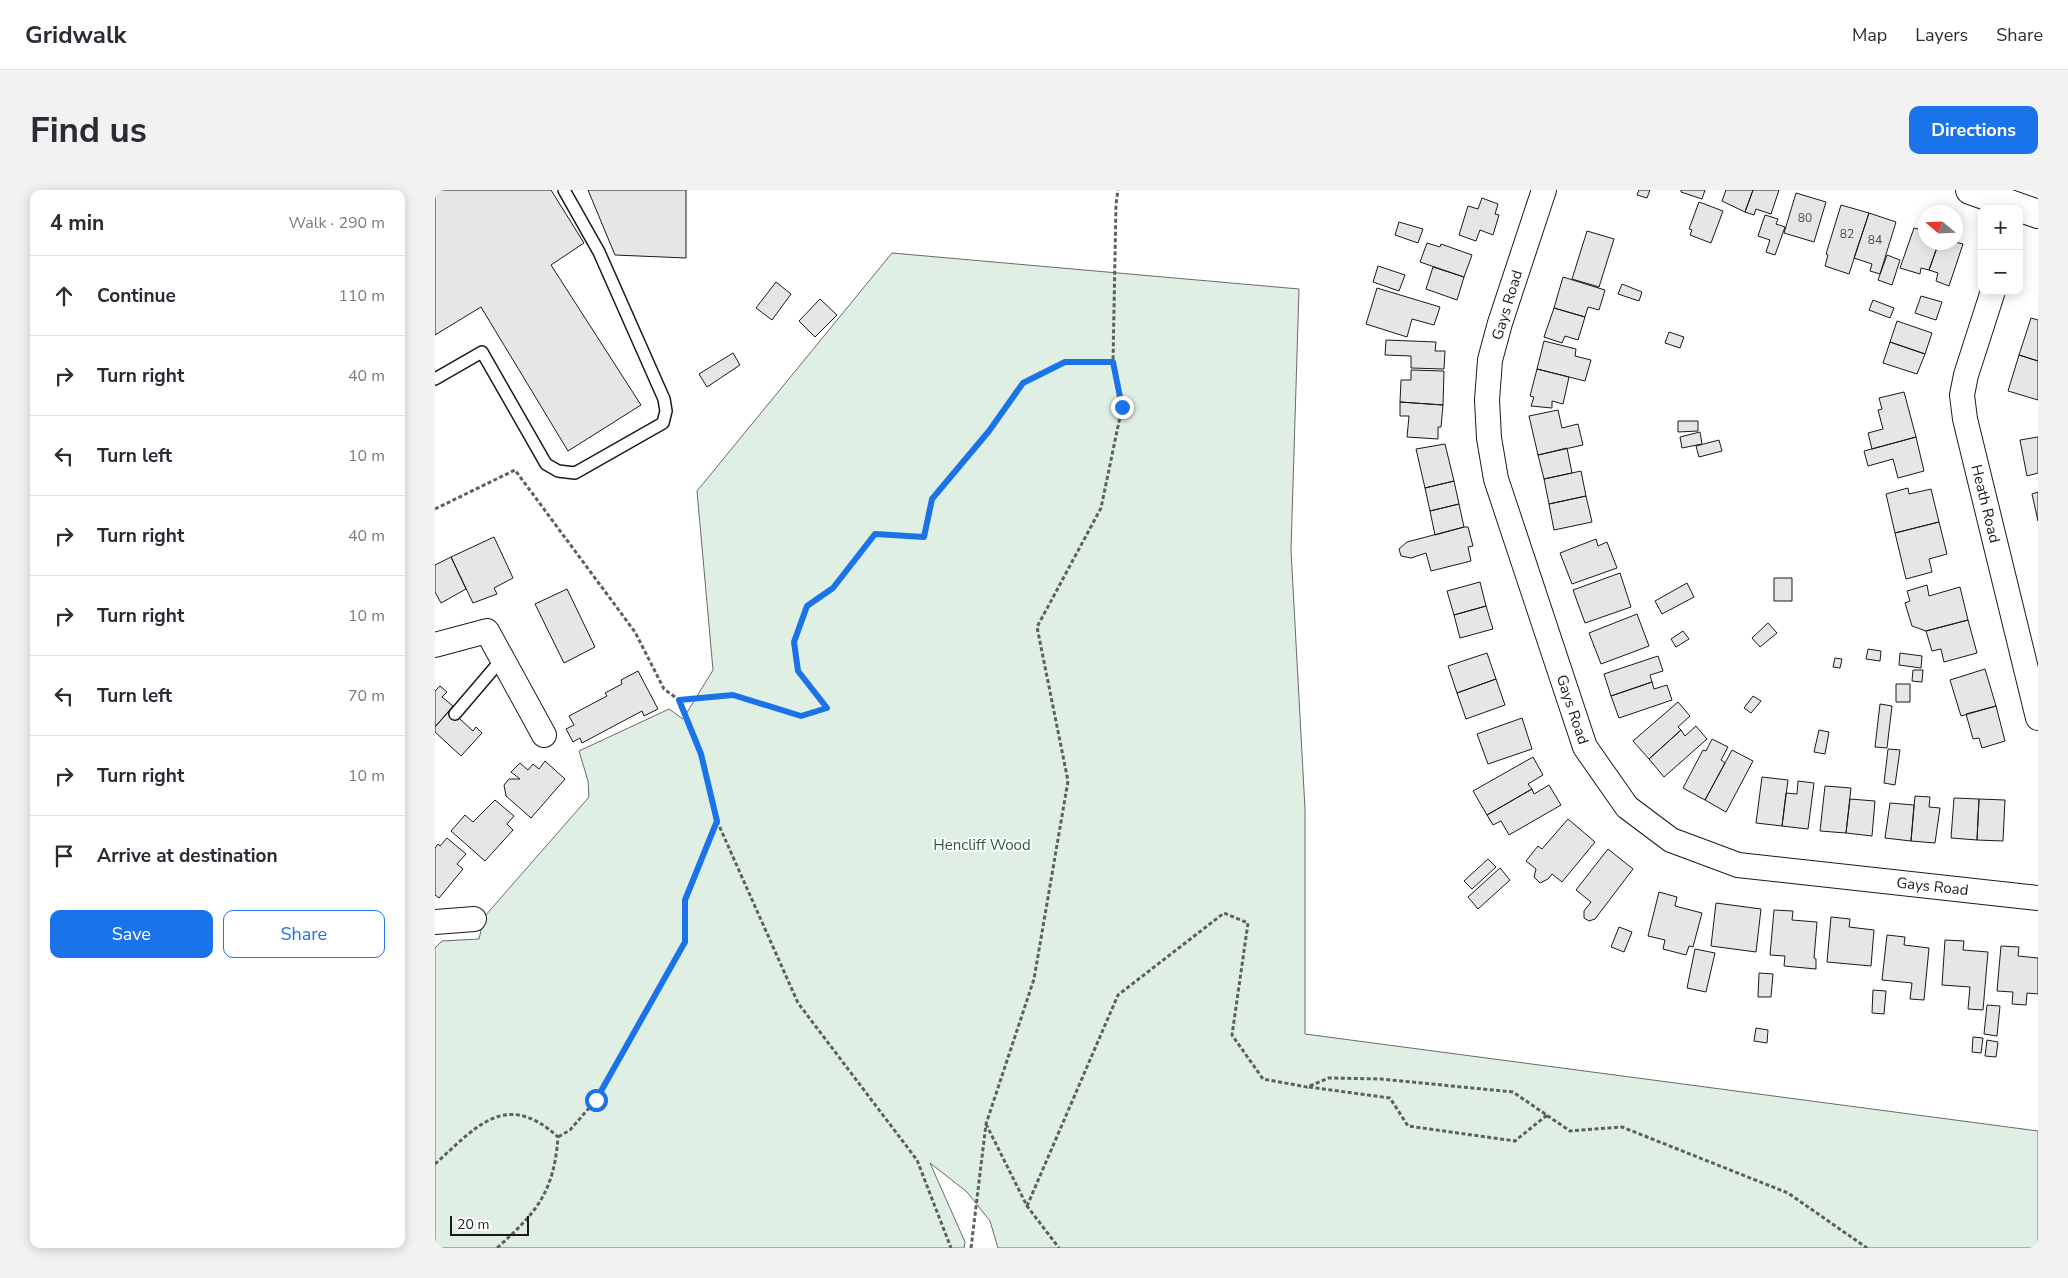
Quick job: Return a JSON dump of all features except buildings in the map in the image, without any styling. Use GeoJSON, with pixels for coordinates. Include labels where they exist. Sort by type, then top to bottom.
{"type":"FeatureCollection","features":[{"type":"Feature","properties":{"kind":"street","name":"Gays Road"},"geometry":{"type":"LineString","coordinates":[[1544,190],[1500,322],[1490,360],[1487,400],[1489,438],[1496,480],[1585,747],[1627,807],[1671,840],[1738,865],[2038,898]]}},
{"type":"Feature","properties":{"kind":"street"},"geometry":{"type":"LineString","coordinates":[[1970,190],[2026,211]]}},
{"type":"Feature","properties":{"kind":"street","name":"Heath Road"},"geometry":{"type":"LineString","coordinates":[[1992,295],[1966,375],[1962,396],[1965,419],[2038,718]]}},
{"type":"Feature","properties":{"kind":"street"},"geometry":{"type":"LineString","coordinates":[[435,645],[487,631],[544,735]]}},
{"type":"Feature","properties":{"kind":"street"},"geometry":{"type":"LineString","coordinates":[[435,922],[474,919]]}},
{"type":"Feature","properties":{"kind":"lane"},"geometry":{"type":"LineString","coordinates":[[435,379],[482,352],[546,464],[558,471],[575,473],[663,423],[666,411],[664,399],[599,252],[564,190]]}},
{"type":"Feature","properties":{"kind":"lane"},"geometry":{"type":"LineString","coordinates":[[455,714],[502,658]]}},
{"type":"Feature","properties":{"kind":"path"},"geometry":{"type":"LineString","coordinates":[[971,1248],[986,1124],[1034,979],[1068,781],[1037,628],[1101,508],[1122,407],[1113,362],[1116,204],[1118,190]]}},
{"type":"Feature","properties":{"kind":"path"},"geometry":{"type":"LineString","coordinates":[[679,700],[733,695],[801,716],[827,708],[798,671],[794,642],[807,606],[833,588],[875,534],[924,537],[932,499],[989,431],[1023,383],[1065,362],[1113,362]]}},
{"type":"Feature","properties":{"kind":"path"},"geometry":{"type":"LineString","coordinates":[[435,509],[515,470],[635,632],[664,689],[679,700],[701,754],[717,821],[797,1003],[917,1160],[951,1248]]}},
{"type":"Feature","properties":{"kind":"path"},"geometry":{"type":"LineString","coordinates":[[558,1136],[570,1130],[596,1100],[685,942],[685,900],[717,821]]}},
{"type":"Feature","properties":{"kind":"path"},"geometry":{"type":"LineString","coordinates":[[1027,1206],[1118,995],[1224,913],[1248,922],[1232,1035],[1263,1079],[1390,1098],[1408,1126],[1515,1141],[1547,1115]]}},
{"type":"Feature","properties":{"kind":"path"},"geometry":{"type":"LineString","coordinates":[[1307,1087],[1329,1078],[1381,1079],[1513,1092],[1570,1130],[1622,1127],[1788,1193],[1867,1248]]}},
{"type":"Feature","properties":{"kind":"path"},"geometry":{"type":"LineString","coordinates":[[435,1164],[477,1126],[507,1113],[523,1115],[543,1123],[558,1136]]}},
{"type":"Feature","properties":{"kind":"path"},"geometry":{"type":"LineString","coordinates":[[986,1124],[1027,1206],[1059,1248]]}},
{"type":"Feature","properties":{"kind":"path"},"geometry":{"type":"LineString","coordinates":[[497,1248],[522,1226],[545,1194],[556,1164],[558,1136]]}},
{"type":"Feature","properties":{"kind":"green space","name":"Hencliff Wood"},"geometry":{"type":"Polygon","coordinates":[[[892,253],[1299,289],[1291,550],[1305,809],[1305,1034],[2038,1131],[2038,1248],[998,1248],[990,1221],[967,1192],[930,1163],[965,1242],[964,1248],[435,1248],[435,948],[442,941],[479,939],[484,917],[589,797],[588,781],[579,751],[669,709],[683,719],[713,670],[697,491],[892,253]]]}},
{"type":"Feature","properties":{"kind":"route"},"geometry":{"type":"LineString","coordinates":[[596,1100],[685,942],[685,900],[717,821],[701,754],[679,700],[733,695],[801,716],[827,708],[798,671],[794,642],[807,606],[833,588],[875,534],[924,537],[932,499],[989,431],[1023,383],[1065,362],[1113,362],[1122,407]]}}]}
